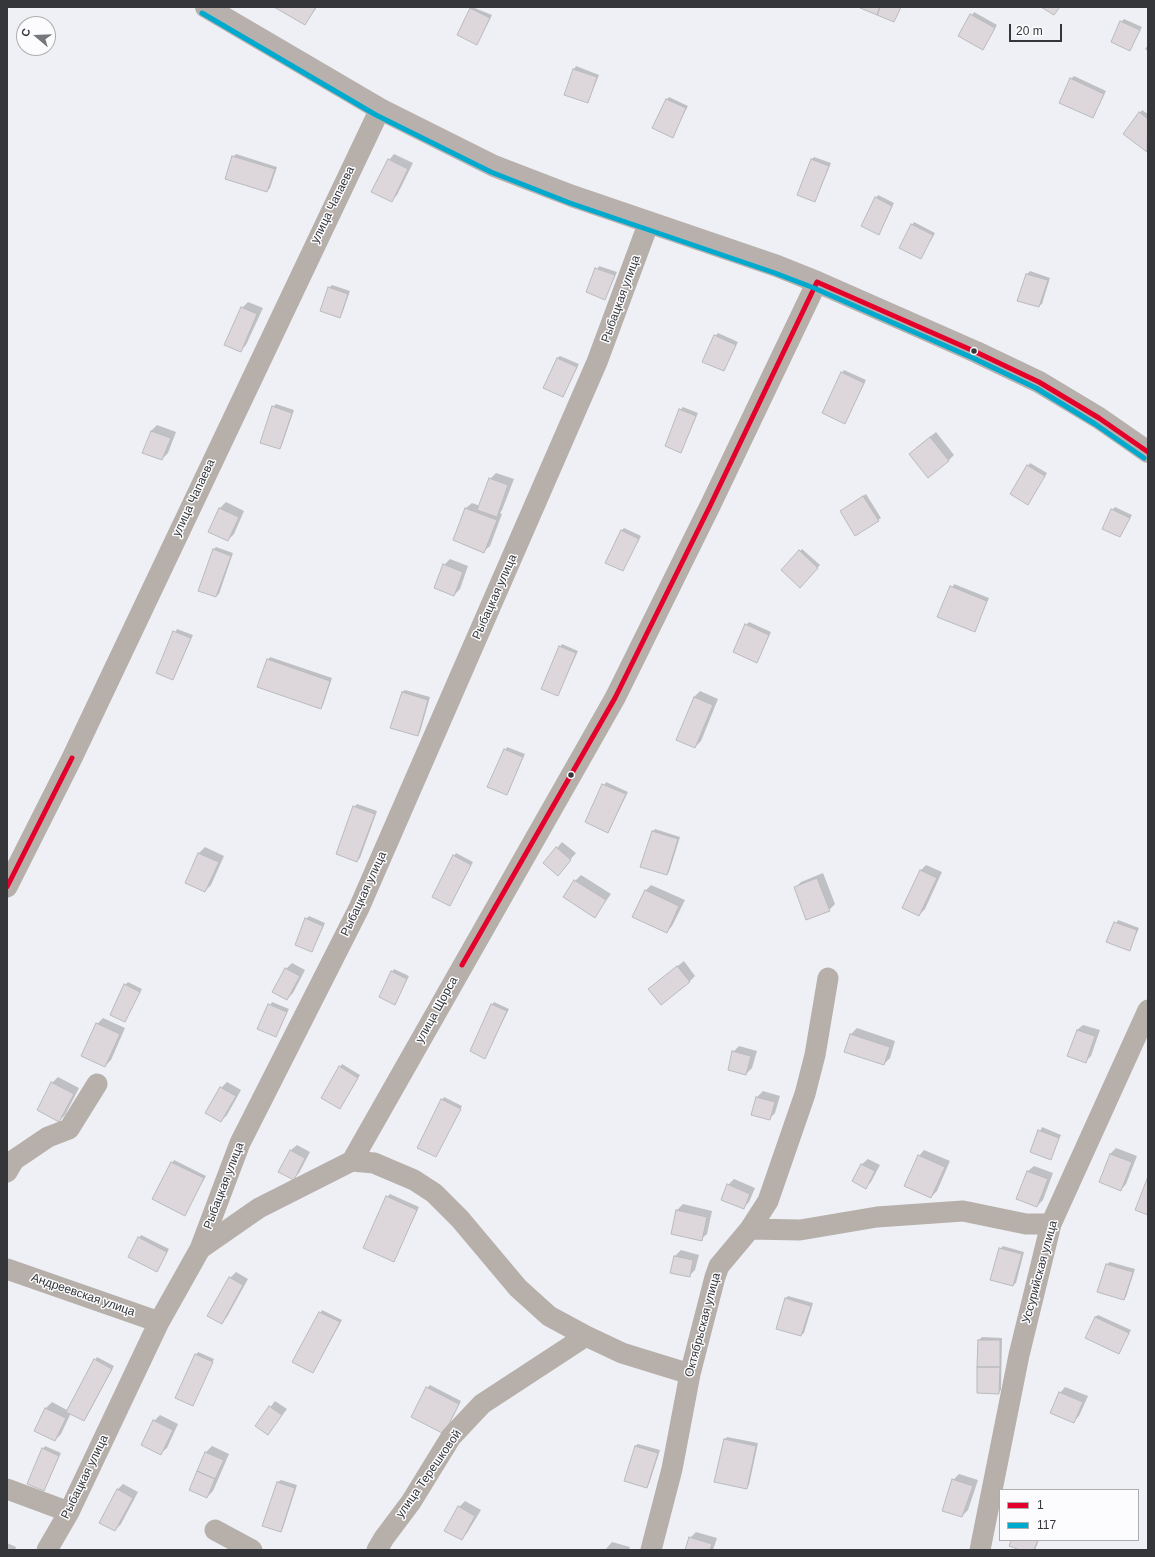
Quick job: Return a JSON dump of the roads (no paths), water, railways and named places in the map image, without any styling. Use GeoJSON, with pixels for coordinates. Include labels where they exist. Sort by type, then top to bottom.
{"type":"FeatureCollection","features":[{"type":"Feature","properties":{"kind":"main road"},"geometry":{"type":"LineString","coordinates":[[206,7],[380,109],[494,166],[763,261],[817,282],[976,352],[1039,382],[1099,418],[1148,452]]}},
{"type":"Feature","properties":{"kind":"street","name":"улица Чапаева"},"geometry":{"type":"LineString","coordinates":[[7,887],[72,758],[380,109]]}},
{"type":"Feature","properties":{"kind":"street","name":"Рыбацкая улица"},"geometry":{"type":"LineString","coordinates":[[47,1550],[69,1512],[159,1322],[200,1249],[240,1144],[359,908],[598,362],[649,222]]}},
{"type":"Feature","properties":{"kind":"street","name":"улица Щорса"},"geometry":{"type":"LineString","coordinates":[[352,1161],[615,698],[710,506],[817,282]]}},
{"type":"Feature","properties":{"kind":"street","name":"Октябрьская улица"},"geometry":{"type":"LineString","coordinates":[[651,1550],[672,1469],[690,1374],[708,1301],[719,1266],[750,1229],[768,1201],[805,1094],[814,1055],[828,978]]}},
{"type":"Feature","properties":{"kind":"street","name":"Уссурийская улица"},"geometry":{"type":"LineString","coordinates":[[980,1550],[1019,1355],[1051,1224],[1148,1010]]}},
{"type":"Feature","properties":{"kind":"street"},"geometry":{"type":"LineString","coordinates":[[7,1172],[14,1160],[48,1137],[69,1129],[96,1084]]}},
{"type":"Feature","properties":{"kind":"street"},"geometry":{"type":"LineString","coordinates":[[200,1249],[259,1208],[352,1161],[374,1163],[389,1168],[414,1180],[434,1192],[460,1219],[518,1288],[550,1316],[586,1336],[622,1353],[690,1374]]}},
{"type":"Feature","properties":{"kind":"street"},"geometry":{"type":"LineString","coordinates":[[750,1229],[800,1230],[877,1217],[963,1211],[1026,1224],[1051,1224]]}},
{"type":"Feature","properties":{"kind":"street","name":"Андреевская улица"},"geometry":{"type":"LineString","coordinates":[[7,1268],[159,1322]]}},
{"type":"Feature","properties":{"kind":"street","name":"улица Терешковой"},"geometry":{"type":"LineString","coordinates":[[377,1550],[410,1502],[451,1437],[482,1404],[586,1336]]}},
{"type":"Feature","properties":{"kind":"street"},"geometry":{"type":"LineString","coordinates":[[7,1489],[69,1512]]}},
{"type":"Feature","properties":{"kind":"street"},"geometry":{"type":"LineString","coordinates":[[215,1530],[252,1550]]}}]}
